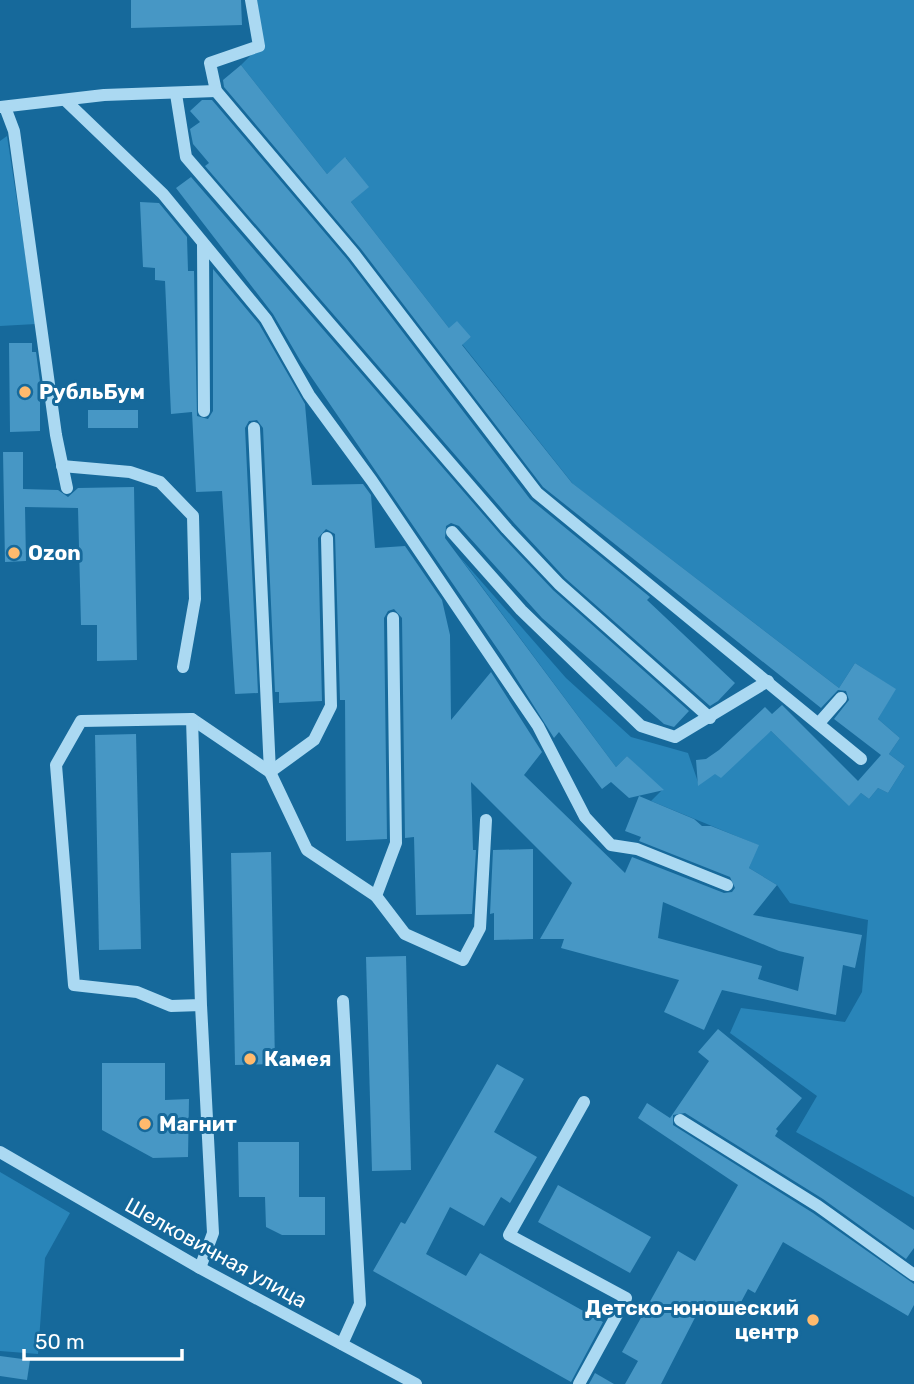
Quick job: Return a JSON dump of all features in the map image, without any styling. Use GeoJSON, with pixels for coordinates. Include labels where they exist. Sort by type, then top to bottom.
{"type":"FeatureCollection","features":[{"type":"Feature","properties":{"kind":"street"},"geometry":{"type":"LineString","coordinates":[[251,0],[260,46],[211,63],[216,91],[354,254],[537,493],[861,759]]}},
{"type":"Feature","properties":{"kind":"street"},"geometry":{"type":"LineString","coordinates":[[67,488],[14,131],[3,107],[104,95],[216,91]]}},
{"type":"Feature","properties":{"kind":"street"},"geometry":{"type":"LineString","coordinates":[[176,94],[186,157],[524,547],[559,584],[710,718]]}},
{"type":"Feature","properties":{"kind":"street"},"geometry":{"type":"LineString","coordinates":[[65,100],[163,194],[266,319],[309,395],[372,481],[538,726],[585,817],[611,845],[637,849],[727,884]]}},
{"type":"Feature","properties":{"kind":"street"},"geometry":{"type":"LineString","coordinates":[[203,243],[204,411]]}},
{"type":"Feature","properties":{"kind":"street"},"geometry":{"type":"LineString","coordinates":[[254,428],[270,772],[307,850],[376,896],[405,934],[463,960],[480,928],[486,820]]}},
{"type":"Feature","properties":{"kind":"street"},"geometry":{"type":"LineString","coordinates":[[62,466],[130,472],[160,482],[192,516],[195,599],[183,667]]}},
{"type":"Feature","properties":{"kind":"street"},"geometry":{"type":"LineString","coordinates":[[452,532],[521,610],[641,726],[675,737],[768,681]]}},
{"type":"Feature","properties":{"kind":"street"},"geometry":{"type":"LineString","coordinates":[[270,772],[314,740],[331,706],[327,538]]}},
{"type":"Feature","properties":{"kind":"street"},"geometry":{"type":"LineString","coordinates":[[376,896],[396,844],[393,618]]}},
{"type":"Feature","properties":{"kind":"street"},"geometry":{"type":"LineString","coordinates":[[818,723],[841,698]]}},
{"type":"Feature","properties":{"kind":"street"},"geometry":{"type":"LineString","coordinates":[[201,1006],[171,1006],[137,992],[74,985],[56,765],[82,721],[192,719],[270,772]]}},
{"type":"Feature","properties":{"kind":"street"},"geometry":{"type":"LineString","coordinates":[[192,719],[201,1006],[213,1233],[200,1268]]}},
{"type":"Feature","properties":{"kind":"street"},"geometry":{"type":"LineString","coordinates":[[342,1344],[360,1304],[343,1001]]}},
{"type":"Feature","properties":{"kind":"street"},"geometry":{"type":"LineString","coordinates":[[579,1384],[626,1298],[509,1235],[584,1102]]}},
{"type":"Feature","properties":{"kind":"street"},"geometry":{"type":"LineString","coordinates":[[680,1121],[818,1206],[914,1275]]}},
{"type":"Feature","properties":{"kind":"street","name":"Шелковичная улица"},"geometry":{"type":"LineString","coordinates":[[0,1152],[200,1268],[416,1384]]}},
{"type":"Feature","properties":{"kind":"shaded area"},"geometry":{"type":"Polygon","coordinates":[[[257,0],[914,0],[914,1197],[796,1132],[817,1096],[730,1033],[741,1008],[845,1022],[862,992],[868,920],[790,903],[777,885],[749,868],[758,845],[651,801],[662,790],[627,756],[616,767],[459,556],[566,678],[631,737],[688,753],[698,782],[771,731],[849,805],[861,793],[869,799],[878,788],[888,793],[905,766],[889,754],[900,738],[878,719],[895,689],[855,663],[839,688],[573,484],[462,344],[471,337],[449,328],[351,202],[368,187],[346,158],[327,174],[241,65],[263,43],[257,0]]]}},
{"type":"Feature","properties":{"kind":"shaded area"},"geometry":{"type":"Polygon","coordinates":[[[7,136],[36,324],[0,326],[0,141],[7,136]]]}},
{"type":"Feature","properties":{"kind":"shaded area"},"geometry":{"type":"Polygon","coordinates":[[[0,1172],[70,1213],[45,1258],[38,1354],[0,1351],[0,1172]]]}},
{"type":"Feature","properties":{"kind":"building"},"geometry":{"type":"Polygon","coordinates":[[[131,0],[241,0],[242,25],[131,28],[131,0]]]}},
{"type":"Feature","properties":{"kind":"building"},"geometry":{"type":"Polygon","coordinates":[[[241,65],[327,174],[345,157],[369,187],[351,202],[449,328],[457,321],[471,337],[462,345],[572,483],[839,688],[855,663],[896,689],[878,719],[900,738],[889,754],[905,766],[888,793],[878,788],[869,799],[861,793],[849,806],[771,731],[721,778],[715,774],[698,786],[696,760],[706,759],[719,750],[765,707],[772,714],[782,705],[858,781],[881,755],[834,719],[849,700],[846,691],[838,690],[821,708],[543,487],[361,249],[224,87],[223,80],[241,65]]]}},
{"type":"Feature","properties":{"kind":"building"},"geometry":{"type":"Polygon","coordinates":[[[202,100],[212,100],[347,259],[530,499],[650,597],[647,600],[735,683],[718,701],[710,706],[565,578],[514,523],[205,166],[209,163],[193,144],[190,129],[200,122],[190,111],[202,100]]]}},
{"type":"Feature","properties":{"kind":"building"},"geometry":{"type":"Polygon","coordinates":[[[191,177],[501,535],[553,590],[689,711],[674,727],[664,724],[542,618],[459,526],[451,523],[446,526],[445,538],[616,767],[627,756],[664,790],[629,798],[611,782],[602,789],[559,732],[554,738],[503,657],[301,362],[273,314],[176,188],[191,177]]]}},
{"type":"Feature","properties":{"kind":"building"},"geometry":{"type":"Polygon","coordinates":[[[140,202],[159,203],[187,237],[188,271],[194,271],[197,416],[208,419],[213,411],[213,269],[259,324],[305,404],[312,485],[363,484],[371,495],[375,548],[405,546],[442,600],[450,635],[451,720],[491,672],[542,752],[524,775],[625,873],[632,857],[724,893],[732,892],[735,888],[730,877],[639,841],[641,837],[625,831],[639,796],[694,819],[702,826],[711,826],[759,845],[749,868],[777,885],[753,915],[862,935],[855,968],[843,965],[836,1015],[722,990],[704,1030],[664,1012],[679,980],[561,948],[564,939],[540,939],[572,883],[471,782],[473,850],[476,850],[472,914],[416,915],[414,837],[405,838],[402,618],[394,609],[388,611],[384,618],[387,839],[346,841],[345,700],[340,700],[335,534],[326,529],[318,538],[322,701],[279,703],[279,692],[275,692],[263,428],[257,420],[249,421],[245,428],[258,693],[235,694],[222,491],[196,492],[192,412],[171,414],[165,281],[155,280],[155,268],[143,267],[140,202]],[[663,902],[658,938],[762,966],[758,979],[798,991],[804,957],[779,951],[663,902]]]}},
{"type":"Feature","properties":{"kind":"building","name":"РубльБум"},"geometry":{"type":"Polygon","coordinates":[[[9,343],[32,343],[32,352],[36,352],[40,382],[40,431],[10,432],[9,343]]]}},
{"type":"Feature","properties":{"kind":"building"},"geometry":{"type":"Polygon","coordinates":[[[88,410],[138,410],[138,428],[88,428],[88,410]]]}},
{"type":"Feature","properties":{"kind":"building"},"geometry":{"type":"Polygon","coordinates":[[[3,452],[23,452],[23,489],[58,490],[68,497],[78,488],[134,487],[137,660],[97,661],[97,625],[81,625],[78,508],[25,507],[26,561],[5,562],[3,452]]]}},
{"type":"Feature","properties":{"kind":"building"},"geometry":{"type":"Polygon","coordinates":[[[136,734],[141,949],[99,950],[95,735],[136,734]]]}},
{"type":"Feature","properties":{"kind":"building"},"geometry":{"type":"Polygon","coordinates":[[[533,849],[533,939],[494,940],[494,913],[490,914],[493,850],[533,849]]]}},
{"type":"Feature","properties":{"kind":"building"},"geometry":{"type":"Polygon","coordinates":[[[271,852],[275,1064],[235,1065],[231,853],[271,852]]]}},
{"type":"Feature","properties":{"kind":"building"},"geometry":{"type":"Polygon","coordinates":[[[406,956],[411,1170],[372,1171],[366,957],[406,956]]]}},
{"type":"Feature","properties":{"kind":"building"},"geometry":{"type":"Polygon","coordinates":[[[718,1029],[802,1098],[776,1129],[778,1131],[775,1136],[914,1230],[914,1248],[906,1259],[823,1199],[685,1113],[673,1115],[673,1125],[813,1213],[914,1284],[914,1305],[908,1316],[783,1242],[755,1293],[748,1289],[733,1317],[704,1300],[661,1384],[625,1384],[638,1361],[622,1352],[678,1251],[695,1261],[738,1185],[638,1118],[647,1103],[670,1118],[709,1061],[698,1052],[718,1029]]]}},
{"type":"Feature","properties":{"kind":"building"},"geometry":{"type":"Polygon","coordinates":[[[102,1063],[165,1063],[165,1100],[189,1099],[188,1157],[153,1158],[102,1130],[102,1063]]]}},
{"type":"Feature","properties":{"kind":"building"},"geometry":{"type":"Polygon","coordinates":[[[497,1064],[524,1079],[494,1132],[537,1157],[510,1203],[501,1197],[484,1226],[450,1207],[426,1254],[466,1276],[480,1253],[603,1322],[571,1382],[373,1271],[401,1222],[405,1224],[497,1064]]]}},
{"type":"Feature","properties":{"kind":"building"},"geometry":{"type":"Polygon","coordinates":[[[238,1142],[299,1142],[299,1197],[325,1197],[325,1235],[282,1235],[266,1227],[265,1197],[239,1197],[238,1142]]]}},
{"type":"Feature","properties":{"kind":"building"},"geometry":{"type":"Polygon","coordinates":[[[558,1185],[651,1237],[630,1273],[538,1222],[558,1185]]]}},
{"type":"Feature","properties":{"kind":"building"},"geometry":{"type":"Polygon","coordinates":[[[0,1356],[30,1360],[27,1380],[0,1376],[0,1356]]]}},
{"type":"Feature","properties":{"kind":"building"},"geometry":{"type":"Polygon","coordinates":[[[595,1373],[614,1384],[589,1384],[595,1373]]]}},
{"type":"Feature","properties":{"kind":"place","name":"РубльБум"},"geometry":{"type":"Point","coordinates":[25,392]}},
{"type":"Feature","properties":{"kind":"place","name":"Ozon"},"geometry":{"type":"Point","coordinates":[14,553]}},
{"type":"Feature","properties":{"kind":"place","name":"Камея"},"geometry":{"type":"Point","coordinates":[250,1059]}},
{"type":"Feature","properties":{"kind":"place","name":"Магнит"},"geometry":{"type":"Point","coordinates":[145,1124]}},
{"type":"Feature","properties":{"kind":"place","name":"Детско-юношеский центр"},"geometry":{"type":"Point","coordinates":[813,1320]}}]}
